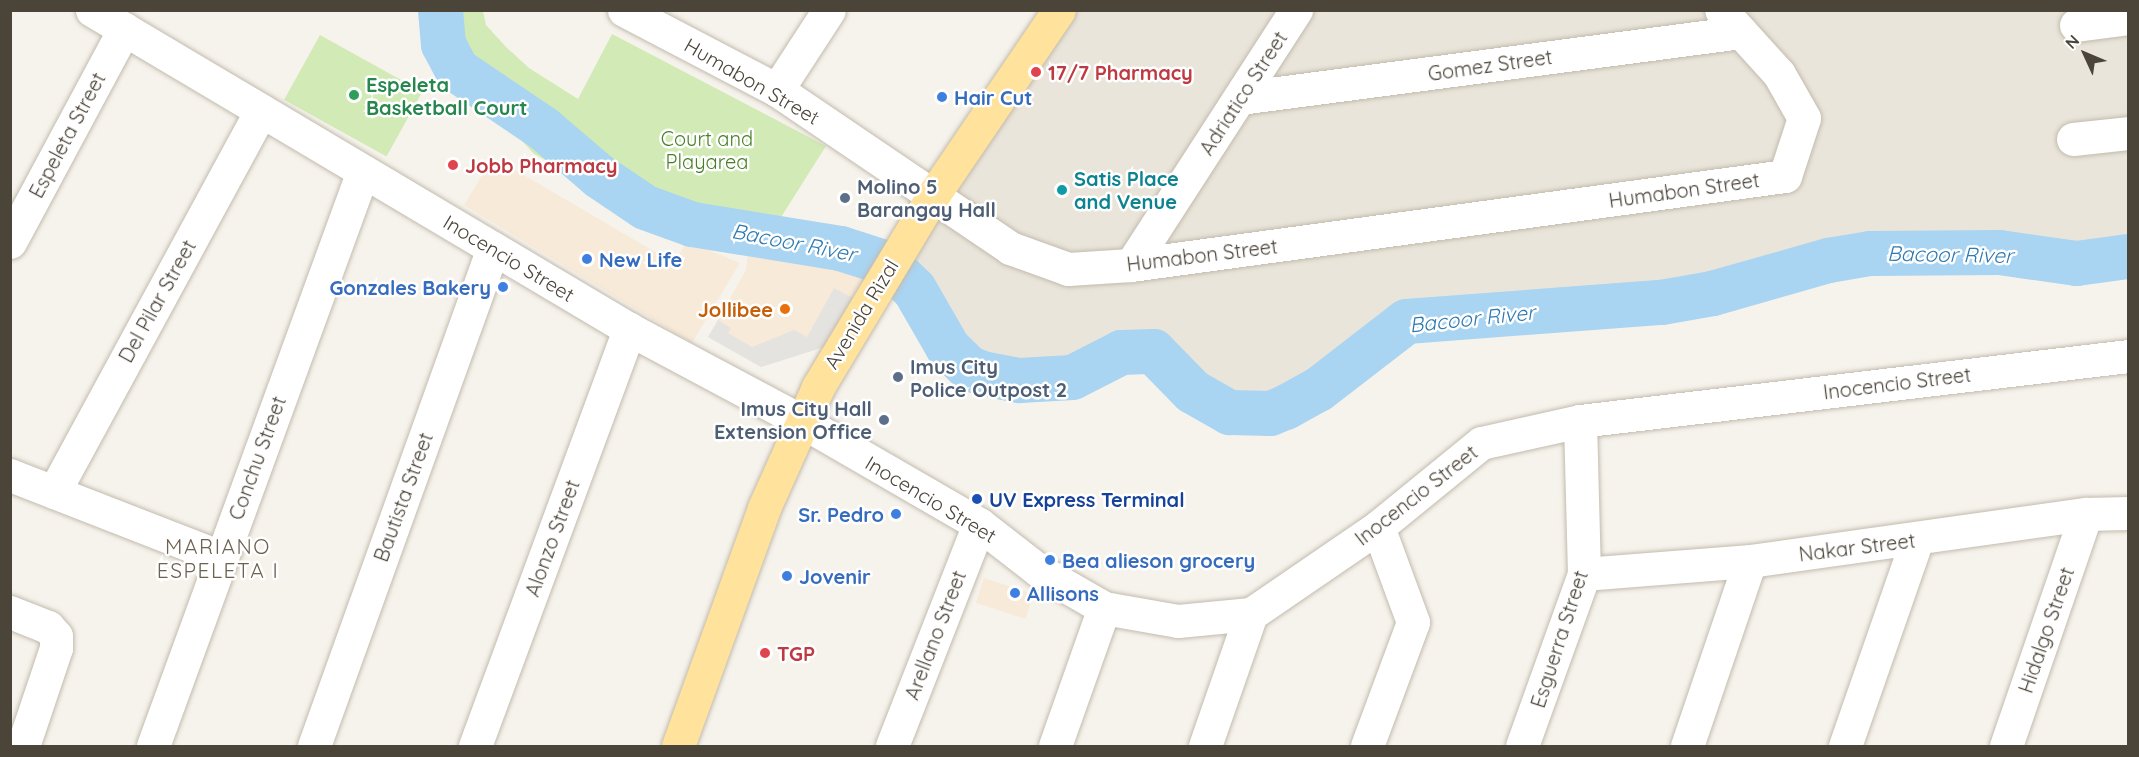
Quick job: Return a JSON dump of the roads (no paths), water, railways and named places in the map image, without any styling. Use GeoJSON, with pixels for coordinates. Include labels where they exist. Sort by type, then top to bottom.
{"type":"FeatureCollection","features":[{"type":"Feature","properties":{"kind":"main road","name":"Avenida Rizal"},"geometry":{"type":"LineString","coordinates":[[678,747],[764,508],[801,421],[934,194],[1059,10]]}},
{"type":"Feature","properties":{"kind":"street","name":"Inocencio Street"},"geometry":{"type":"LineString","coordinates":[[92,10],[629,329],[801,421],[979,524],[1038,570],[1104,608],[1178,621],[1251,614],[1378,527],[1480,443],[1580,421],[2128,356]]}},
{"type":"Feature","properties":{"kind":"street"},"geometry":{"type":"LineString","coordinates":[[777,90],[829,10]]}},
{"type":"Feature","properties":{"kind":"street","name":"Adriatico Street"},"geometry":{"type":"LineString","coordinates":[[1131,265],[1296,10]]}},
{"type":"Feature","properties":{"kind":"street","name":"Humabon Street"},"geometry":{"type":"LineString","coordinates":[[640,14],[777,90],[934,194],[1010,248],[1068,269],[1131,265],[1785,176],[1804,118],[1779,74],[1731,21]]}},
{"type":"Feature","properties":{"kind":"street"},"geometry":{"type":"LineString","coordinates":[[2075,26],[2128,18]]}},
{"type":"Feature","properties":{"kind":"street","name":"Gomez Street"},"geometry":{"type":"LineString","coordinates":[[1240,98],[1731,21]]}},
{"type":"Feature","properties":{"kind":"street","name":"Espeleta Street"},"geometry":{"type":"LineString","coordinates":[[10,242],[124,29]]}},
{"type":"Feature","properties":{"kind":"street","name":"Del Pilar Street"},"geometry":{"type":"LineString","coordinates":[[54,492],[261,111]]}},
{"type":"Feature","properties":{"kind":"street"},"geometry":{"type":"LineString","coordinates":[[2073,140],[2128,133]]}},
{"type":"Feature","properties":{"kind":"street","name":"Conchu Street"},"geometry":{"type":"LineString","coordinates":[[153,747],[220,557],[363,171]]}},
{"type":"Feature","properties":{"kind":"street","name":"Bautista Street"},"geometry":{"type":"LineString","coordinates":[[314,747],[493,248]]}},
{"type":"Feature","properties":{"kind":"street","name":"Alonzo Street"},"geometry":{"type":"LineString","coordinates":[[475,747],[629,329]]}},
{"type":"Feature","properties":{"kind":"street","name":"Esguerra Street"},"geometry":{"type":"LineString","coordinates":[[1522,747],[1584,574],[1580,421]]}},
{"type":"Feature","properties":{"kind":"street"},"geometry":{"type":"LineString","coordinates":[[10,475],[220,557]]}},
{"type":"Feature","properties":{"kind":"street","name":"Nakar Street"},"geometry":{"type":"LineString","coordinates":[[1584,574],[1750,561],[1917,539],[2086,513],[2128,513]]}},
{"type":"Feature","properties":{"kind":"street","name":"Hidalgo Street"},"geometry":{"type":"LineString","coordinates":[[2006,747],[2086,513]]}},
{"type":"Feature","properties":{"kind":"street","name":"Arellano Street"},"geometry":{"type":"LineString","coordinates":[[892,747],[979,524]]}},
{"type":"Feature","properties":{"kind":"street"},"geometry":{"type":"LineString","coordinates":[[1367,747],[1413,622],[1378,527]]}},
{"type":"Feature","properties":{"kind":"street"},"geometry":{"type":"LineString","coordinates":[[1845,747],[1917,539]]}},
{"type":"Feature","properties":{"kind":"street"},"geometry":{"type":"LineString","coordinates":[[1687,747],[1750,561]]}},
{"type":"Feature","properties":{"kind":"street"},"geometry":{"type":"LineString","coordinates":[[1055,747],[1104,608]]}},
{"type":"Feature","properties":{"kind":"street"},"geometry":{"type":"LineString","coordinates":[[10,612],[48,627],[56,636],[22,727]]}},
{"type":"Feature","properties":{"kind":"street"},"geometry":{"type":"LineString","coordinates":[[1205,747],[1251,614]]}},
{"type":"Feature","properties":{"kind":"waterway","name":"Bacoor River"},"geometry":{"type":"LineString","coordinates":[[440,10],[443,44],[457,70],[543,128],[599,176],[645,207],[692,224],[840,248],[887,263],[914,289],[948,348],[969,368],[982,373],[1019,380],[1072,377],[1121,352],[1153,351],[1192,391],[1229,412],[1270,413],[1285,407],[1318,389],[1406,321],[1661,302],[1712,293],[1828,260],[1870,253],[1999,252],[2076,263],[2128,256]]}},
{"type":"Feature","properties":{"kind":"place","name":"17/7 Pharmacy"},"geometry":{"type":"Point","coordinates":[1036,72]}},
{"type":"Feature","properties":{"kind":"place","name":"Espeleta Basketball Court"},"geometry":{"type":"Point","coordinates":[354,95]}},
{"type":"Feature","properties":{"kind":"place","name":"Hair Cut"},"geometry":{"type":"Point","coordinates":[942,97]}},
{"type":"Feature","properties":{"kind":"place","name":"Jobb Pharmacy"},"geometry":{"type":"Point","coordinates":[453,165]}},
{"type":"Feature","properties":{"kind":"place","name":"Satis Place and Venue"},"geometry":{"type":"Point","coordinates":[1062,190]}},
{"type":"Feature","properties":{"kind":"place","name":"Molino 5 Barangay Hall"},"geometry":{"type":"Point","coordinates":[845,198]}},
{"type":"Feature","properties":{"kind":"place","name":"New Life"},"geometry":{"type":"Point","coordinates":[587,259]}},
{"type":"Feature","properties":{"kind":"place","name":"Gonzales Bakery"},"geometry":{"type":"Point","coordinates":[503,287]}},
{"type":"Feature","properties":{"kind":"place","name":"Jollibee"},"geometry":{"type":"Point","coordinates":[785,309]}},
{"type":"Feature","properties":{"kind":"place","name":"Imus City Police Outpost 2"},"geometry":{"type":"Point","coordinates":[898,377]}},
{"type":"Feature","properties":{"kind":"place","name":"Imus City Hall Extension Office"},"geometry":{"type":"Point","coordinates":[884,420]}},
{"type":"Feature","properties":{"kind":"place","name":"UV Express Terminal"},"geometry":{"type":"Point","coordinates":[977,499]}},
{"type":"Feature","properties":{"kind":"place","name":"Sr. Pedro"},"geometry":{"type":"Point","coordinates":[896,514]}},
{"type":"Feature","properties":{"kind":"place","name":"Bea alieson grocery"},"geometry":{"type":"Point","coordinates":[1050,560]}},
{"type":"Feature","properties":{"kind":"place","name":"Jovenir"},"geometry":{"type":"Point","coordinates":[787,576]}},
{"type":"Feature","properties":{"kind":"place","name":"Allisons"},"geometry":{"type":"Point","coordinates":[1015,593]}},
{"type":"Feature","properties":{"kind":"place","name":"TGP"},"geometry":{"type":"Point","coordinates":[765,653]}},
{"type":"Feature","properties":{"kind":"district","name":"MARIANO ESPELETA I"},"geometry":{"type":"Point","coordinates":[218,558]}},
{"type":"Feature","properties":{"kind":"park label","name":"Court and Playarea"},"geometry":{"type":"Point","coordinates":[707,150]}}]}
